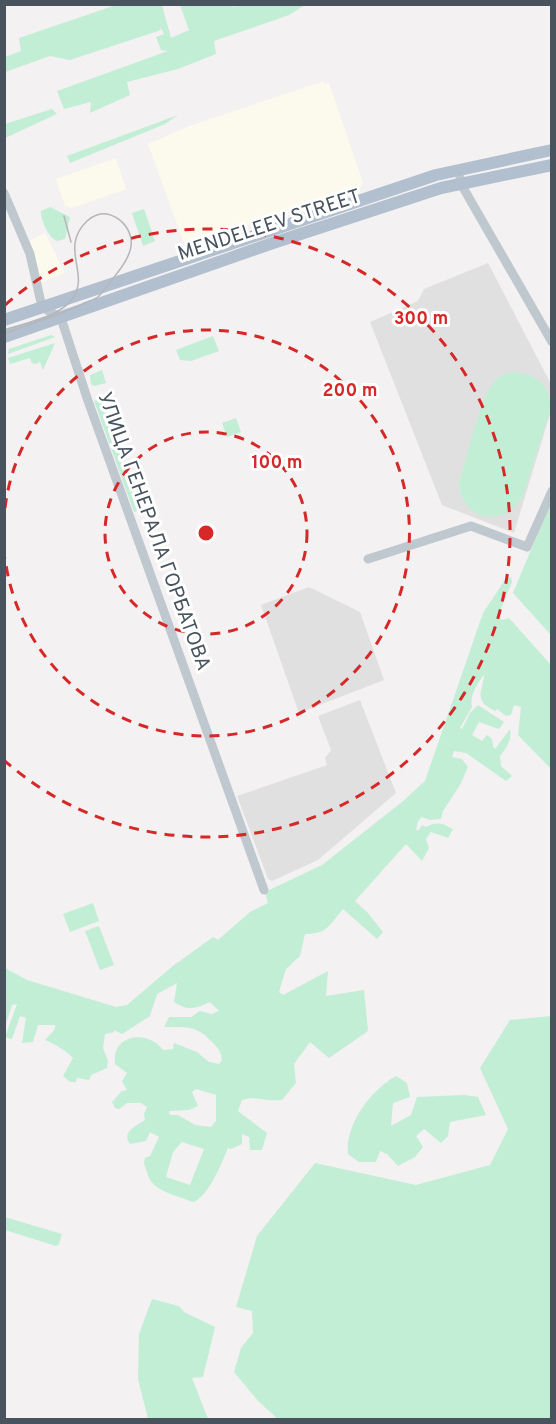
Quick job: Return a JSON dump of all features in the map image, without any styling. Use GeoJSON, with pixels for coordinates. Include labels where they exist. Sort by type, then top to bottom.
{"type":"FeatureCollection","features":[{"type":"Feature","properties":{"kind":"main road","name":"MENDELEEV STREET"},"geometry":{"type":"LineString","coordinates":[[4,320],[436,175],[552,150]]}},
{"type":"Feature","properties":{"kind":"main road","name":"MENDELEEV STREET"},"geometry":{"type":"LineString","coordinates":[[4,337],[123,294],[441,188],[552,165]]}},
{"type":"Feature","properties":{"kind":"street"},"geometry":{"type":"LineString","coordinates":[[457,170],[461,184],[552,342]]}},
{"type":"Feature","properties":{"kind":"street"},"geometry":{"type":"LineString","coordinates":[[4,193],[30,254],[42,307],[61,318]]}},
{"type":"Feature","properties":{"kind":"street","name":"УЛИЦА ГЕНЕРАЛА ГОРБАТОВА"},"geometry":{"type":"LineString","coordinates":[[61,318],[87,398],[264,890]]}},
{"type":"Feature","properties":{"kind":"street"},"geometry":{"type":"LineString","coordinates":[[368,559],[471,526],[527,547],[552,491]]}},
{"type":"Feature","properties":{"kind":"shaded area"},"geometry":{"type":"Polygon","coordinates":[[[324,81],[325,84],[329,83],[363,182],[361,187],[185,246],[148,144],[189,126],[324,81]]]}},
{"type":"Feature","properties":{"kind":"shaded area"},"geometry":{"type":"Polygon","coordinates":[[[116,158],[126,189],[72,208],[65,206],[56,179],[116,158]]]}},
{"type":"Feature","properties":{"kind":"shaded area"},"geometry":{"type":"Polygon","coordinates":[[[45,233],[65,273],[42,282],[27,242],[45,233]]]}},
{"type":"Feature","properties":{"kind":"shaded area"},"geometry":{"type":"Polygon","coordinates":[[[488,263],[551,384],[551,411],[514,533],[442,505],[370,322],[418,301],[424,289],[488,263]]]}},
{"type":"Feature","properties":{"kind":"shaded area"},"geometry":{"type":"Polygon","coordinates":[[[309,587],[360,612],[384,680],[299,713],[261,605],[309,587]]]}},
{"type":"Feature","properties":{"kind":"shaded area"},"geometry":{"type":"Polygon","coordinates":[[[360,700],[396,793],[318,860],[272,881],[268,879],[237,796],[327,765],[325,758],[331,750],[318,716],[360,700]]]}},
{"type":"Feature","properties":{"kind":"green space"},"geometry":{"type":"Polygon","coordinates":[[[231,4],[233,7],[236,4],[305,5],[289,15],[214,41],[216,54],[178,69],[127,82],[130,95],[90,113],[91,102],[64,109],[57,91],[168,51],[161,50],[156,37],[164,34],[160,26],[161,30],[70,60],[50,56],[5,72],[5,57],[21,51],[19,38],[116,5],[162,5],[171,38],[189,30],[180,5],[231,4]]]}},
{"type":"Feature","properties":{"kind":"green space"},"geometry":{"type":"Polygon","coordinates":[[[52,109],[57,114],[5,138],[5,124],[52,109]]]}},
{"type":"Feature","properties":{"kind":"green space"},"geometry":{"type":"Polygon","coordinates":[[[178,115],[165,124],[70,163],[67,156],[178,115]]]}},
{"type":"Feature","properties":{"kind":"green space"},"geometry":{"type":"Polygon","coordinates":[[[50,207],[70,217],[65,239],[57,241],[46,228],[41,211],[50,207]]]}},
{"type":"Feature","properties":{"kind":"green space"},"geometry":{"type":"Polygon","coordinates":[[[144,209],[155,241],[143,246],[132,213],[144,209]]]}},
{"type":"Feature","properties":{"kind":"green space"},"geometry":{"type":"Polygon","coordinates":[[[51,335],[55,337],[8,354],[9,349],[51,335]]]}},
{"type":"Feature","properties":{"kind":"green space"},"geometry":{"type":"Polygon","coordinates":[[[213,336],[219,351],[191,361],[180,360],[176,350],[213,336]]]}},
{"type":"Feature","properties":{"kind":"green space"},"geometry":{"type":"Polygon","coordinates":[[[55,343],[43,370],[40,362],[32,363],[30,358],[10,364],[8,358],[55,343]]]}},
{"type":"Feature","properties":{"kind":"green space"},"geometry":{"type":"Polygon","coordinates":[[[102,370],[106,383],[94,386],[91,384],[90,375],[102,370]]]}},
{"type":"Feature","properties":{"kind":"green space"},"geometry":{"type":"Polygon","coordinates":[[[513,372],[528,375],[540,382],[548,393],[551,408],[523,496],[505,513],[485,516],[475,512],[467,505],[459,482],[478,417],[488,392],[497,379],[513,372]]]}},
{"type":"Feature","properties":{"kind":"green space"},"geometry":{"type":"Polygon","coordinates":[[[100,399],[139,510],[134,512],[94,401],[100,399]]]}},
{"type":"Feature","properties":{"kind":"green space"},"geometry":{"type":"Polygon","coordinates":[[[236,418],[241,432],[227,437],[222,423],[236,418]]]}},
{"type":"Feature","properties":{"kind":"green space"},"geometry":{"type":"Polygon","coordinates":[[[551,502],[551,635],[513,593],[551,502]]]}},
{"type":"Feature","properties":{"kind":"green space"},"geometry":{"type":"Polygon","coordinates":[[[511,577],[512,582],[498,616],[502,620],[509,618],[551,665],[551,769],[518,735],[521,707],[514,705],[511,715],[506,716],[483,703],[480,695],[484,674],[473,694],[472,707],[460,728],[462,729],[470,713],[478,705],[504,722],[499,729],[479,722],[472,735],[482,741],[487,735],[492,739],[495,749],[510,729],[508,743],[500,756],[501,766],[512,776],[506,781],[466,753],[454,751],[452,757],[462,759],[468,767],[460,785],[443,811],[441,819],[430,820],[422,817],[418,821],[416,830],[419,830],[422,825],[426,827],[436,823],[443,824],[453,829],[448,838],[431,832],[426,839],[429,848],[422,861],[406,844],[355,901],[383,932],[377,939],[343,909],[323,930],[305,934],[300,956],[286,969],[279,992],[283,995],[328,971],[326,996],[364,990],[368,1031],[329,1058],[310,1042],[294,1064],[296,1083],[282,1100],[252,1098],[242,1100],[238,1111],[267,1133],[262,1150],[250,1150],[249,1137],[242,1134],[242,1144],[228,1148],[214,1179],[199,1199],[193,1202],[158,1188],[149,1178],[144,1162],[145,1158],[150,1156],[159,1137],[150,1132],[146,1141],[130,1144],[127,1136],[131,1130],[145,1120],[144,1114],[147,1107],[141,1103],[127,1103],[119,1109],[115,1108],[112,1102],[122,1091],[127,1090],[122,1081],[127,1073],[115,1064],[115,1054],[124,1041],[140,1037],[149,1039],[163,1050],[173,1049],[174,1043],[197,1052],[209,1062],[219,1064],[222,1060],[217,1047],[202,1033],[185,1027],[164,1027],[169,1017],[191,1017],[200,1011],[211,1014],[219,1011],[210,1002],[192,1008],[183,1007],[174,1002],[177,983],[157,994],[150,1016],[122,1034],[114,1030],[114,1032],[105,1034],[103,1048],[108,1061],[107,1068],[91,1075],[89,1080],[77,1078],[76,1082],[70,1082],[63,1076],[73,1058],[67,1052],[45,1040],[55,1029],[55,1025],[38,1025],[33,1042],[22,1043],[26,1018],[20,1016],[12,1039],[5,1037],[17,1004],[12,1005],[5,1027],[5,968],[27,980],[116,1007],[127,1005],[173,966],[213,937],[218,940],[250,912],[268,903],[265,892],[322,865],[425,781],[483,613],[505,580],[511,577]],[[196,1089],[192,1092],[198,1106],[189,1110],[169,1111],[170,1115],[178,1115],[195,1125],[211,1127],[216,1121],[216,1095],[196,1089]],[[182,1142],[173,1152],[166,1177],[190,1185],[204,1149],[182,1142]]]}},
{"type":"Feature","properties":{"kind":"green space"},"geometry":{"type":"Polygon","coordinates":[[[93,903],[99,921],[70,932],[63,914],[93,903]]]}},
{"type":"Feature","properties":{"kind":"green space"},"geometry":{"type":"Polygon","coordinates":[[[99,926],[114,965],[100,970],[85,931],[99,926]]]}},
{"type":"Feature","properties":{"kind":"green space"},"geometry":{"type":"Polygon","coordinates":[[[551,1016],[551,1419],[278,1419],[258,1401],[234,1372],[241,1348],[253,1333],[252,1311],[236,1307],[257,1236],[315,1163],[416,1185],[490,1165],[508,1129],[480,1068],[510,1020],[551,1016]]]}},
{"type":"Feature","properties":{"kind":"green space"},"geometry":{"type":"Polygon","coordinates":[[[396,1076],[407,1083],[410,1097],[393,1103],[391,1126],[411,1115],[417,1097],[464,1095],[478,1097],[486,1115],[450,1122],[448,1136],[441,1143],[424,1129],[416,1136],[423,1147],[415,1157],[398,1166],[387,1154],[380,1151],[376,1162],[359,1162],[348,1154],[348,1143],[355,1120],[369,1099],[396,1076]]]}},
{"type":"Feature","properties":{"kind":"green space"},"geometry":{"type":"Polygon","coordinates":[[[5,1217],[62,1234],[59,1244],[56,1246],[5,1230],[5,1217]]]}},
{"type":"Feature","properties":{"kind":"green space"},"geometry":{"type":"Polygon","coordinates":[[[152,1299],[179,1306],[184,1312],[215,1327],[203,1377],[192,1378],[208,1419],[148,1419],[138,1379],[139,1334],[152,1299]]]}},
{"type":"Feature","properties":{"kind":"tram line"},"geometry":{"type":"LineString","coordinates":[[4,330],[51,315],[67,305],[73,298],[78,279],[75,241],[87,221],[96,215],[104,214],[112,215],[123,223],[131,239],[130,252],[126,261],[98,297],[4,334]]}},
{"type":"Feature","properties":{"kind":"tram line"},"geometry":{"type":"LineString","coordinates":[[64,216],[71,242]]}}]}
